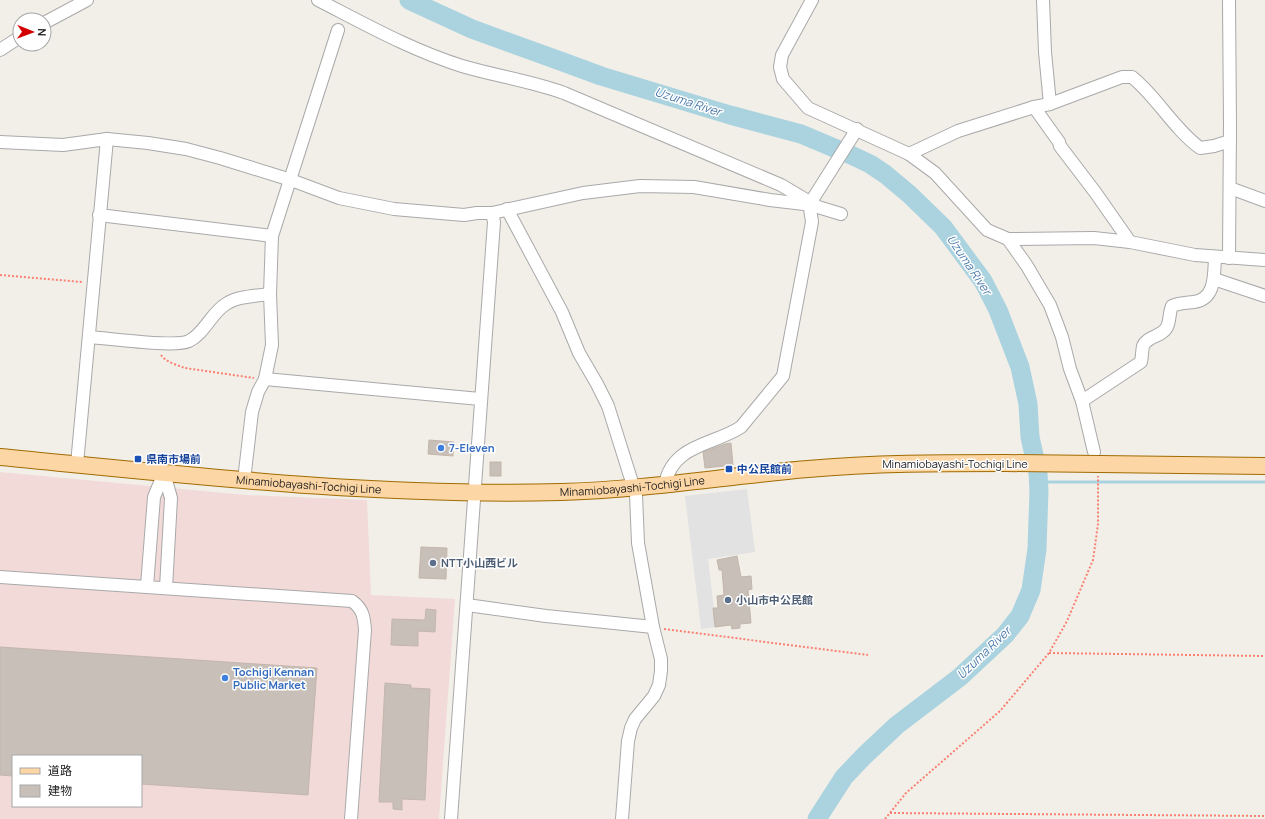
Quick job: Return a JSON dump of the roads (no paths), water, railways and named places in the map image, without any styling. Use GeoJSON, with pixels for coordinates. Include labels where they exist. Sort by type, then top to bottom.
{"type":"FeatureCollection","features":[{"type":"Feature","properties":{"kind":"main road","name":"Minamiobayashi-Tochigi Line"},"geometry":{"type":"LineString","coordinates":[[0,456],[244,480],[378,489],[475,492],[564,492],[634,488],[808,469],[927,463],[1097,463],[1265,466]]}},
{"type":"Feature","properties":{"kind":"street"},"geometry":{"type":"LineString","coordinates":[[52,19],[87,0]]}},
{"type":"Feature","properties":{"kind":"street"},"geometry":{"type":"LineString","coordinates":[[318,0],[406,46],[461,66],[543,86],[564,93],[781,185],[812,200],[818,207],[841,214]]}},
{"type":"Feature","properties":{"kind":"street"},"geometry":{"type":"LineString","coordinates":[[812,0],[782,55],[780,67],[783,79],[808,108],[856,132],[909,154],[935,173],[987,230],[1008,239],[1094,238],[1130,242],[1195,255],[1265,260]]}},
{"type":"Feature","properties":{"kind":"street"},"geometry":{"type":"LineString","coordinates":[[1043,0],[1045,52],[1050,104]]}},
{"type":"Feature","properties":{"kind":"street"},"geometry":{"type":"LineString","coordinates":[[1228,0],[1230,141],[1229,258]]}},
{"type":"Feature","properties":{"kind":"street"},"geometry":{"type":"LineString","coordinates":[[244,480],[252,412],[258,392],[265,380],[272,345],[270,294],[272,236],[338,30]]}},
{"type":"Feature","properties":{"kind":"street"},"geometry":{"type":"LineString","coordinates":[[0,50],[12,42]]}},
{"type":"Feature","properties":{"kind":"street"},"geometry":{"type":"LineString","coordinates":[[909,154],[958,132],[1034,107],[1050,104],[1122,77],[1132,77],[1149,93],[1190,140],[1200,148],[1214,146],[1230,141]]}},
{"type":"Feature","properties":{"kind":"street"},"geometry":{"type":"LineString","coordinates":[[1034,107],[1059,142],[1060,146],[1130,242]]}},
{"type":"Feature","properties":{"kind":"street"},"geometry":{"type":"LineString","coordinates":[[0,142],[63,145],[107,139],[148,143],[186,149],[220,158],[291,180],[339,198],[394,209],[464,215],[492,213],[583,193],[640,186],[694,187],[770,200],[804,204],[812,200],[856,132]]}},
{"type":"Feature","properties":{"kind":"street"},"geometry":{"type":"LineString","coordinates":[[77,464],[107,139]]}},
{"type":"Feature","properties":{"kind":"street"},"geometry":{"type":"LineString","coordinates":[[1230,188],[1265,201]]}},
{"type":"Feature","properties":{"kind":"street"},"geometry":{"type":"LineString","coordinates":[[665,484],[670,469],[688,451],[734,432],[741,427],[783,376],[812,222],[812,200]]}},
{"type":"Feature","properties":{"kind":"street"},"geometry":{"type":"LineString","coordinates":[[507,209],[562,312],[579,352],[608,406],[637,502],[636,521],[638,544],[653,627],[661,659],[661,671],[659,685],[654,696],[635,719],[631,728],[628,741],[622,819]]}},
{"type":"Feature","properties":{"kind":"street"},"geometry":{"type":"LineString","coordinates":[[451,819],[475,492],[480,399],[494,222],[492,213]]}},
{"type":"Feature","properties":{"kind":"street"},"geometry":{"type":"LineString","coordinates":[[99,215],[272,236]]}},
{"type":"Feature","properties":{"kind":"street"},"geometry":{"type":"LineString","coordinates":[[1008,239],[1027,266],[1050,305],[1062,337],[1070,369],[1082,401],[1097,463]]}},
{"type":"Feature","properties":{"kind":"street"},"geometry":{"type":"LineString","coordinates":[[1082,401],[1141,362],[1144,345],[1149,339],[1162,334],[1168,327],[1172,306],[1178,303],[1196,302],[1210,292],[1214,279],[1215,257]]}},
{"type":"Feature","properties":{"kind":"street"},"geometry":{"type":"LineString","coordinates":[[1214,279],[1265,296]]}},
{"type":"Feature","properties":{"kind":"street"},"geometry":{"type":"LineString","coordinates":[[89,337],[158,343],[181,343],[190,341],[224,304],[234,300],[270,294]]}},
{"type":"Feature","properties":{"kind":"street"},"geometry":{"type":"LineString","coordinates":[[265,380],[480,399]]}},
{"type":"Feature","properties":{"kind":"street"},"geometry":{"type":"LineString","coordinates":[[147,586],[154,496],[164,472]]}},
{"type":"Feature","properties":{"kind":"street"},"geometry":{"type":"LineString","coordinates":[[164,472],[171,498],[166,588]]}},
{"type":"Feature","properties":{"kind":"street"},"geometry":{"type":"LineString","coordinates":[[0,576],[352,601],[362,612],[365,630],[351,819]]}},
{"type":"Feature","properties":{"kind":"street"},"geometry":{"type":"LineString","coordinates":[[467,605],[546,616],[653,627]]}},
{"type":"Feature","properties":{"kind":"waterway","name":"Uzuma River"},"geometry":{"type":"LineString","coordinates":[[409,0],[472,29],[601,76],[730,115],[801,134],[870,164],[885,174],[909,194],[943,227],[983,281],[998,310],[1020,367],[1028,404],[1030,437],[1038,473],[1039,491],[1037,549],[1031,590],[1020,616],[1005,635],[960,677],[897,725],[864,756],[844,777],[817,819]]}},
{"type":"Feature","properties":{"kind":"waterway"},"geometry":{"type":"LineString","coordinates":[[1039,482],[1265,482]]}},
{"type":"Feature","properties":{"kind":"place","name":"7-Eleven"},"geometry":{"type":"Point","coordinates":[441,448]}},
{"type":"Feature","properties":{"kind":"place","name":"県南市場前"},"geometry":{"type":"Point","coordinates":[138,459]}},
{"type":"Feature","properties":{"kind":"place","name":"中公民館前"},"geometry":{"type":"Point","coordinates":[729,469]}},
{"type":"Feature","properties":{"kind":"place","name":"NTT小山西ビル"},"geometry":{"type":"Point","coordinates":[433,563]}},
{"type":"Feature","properties":{"kind":"place","name":"小山市中公民館"},"geometry":{"type":"Point","coordinates":[728,600]}},
{"type":"Feature","properties":{"kind":"place","name":"Tochigi Kennan Public Market"},"geometry":{"type":"Point","coordinates":[225,678]}}]}
